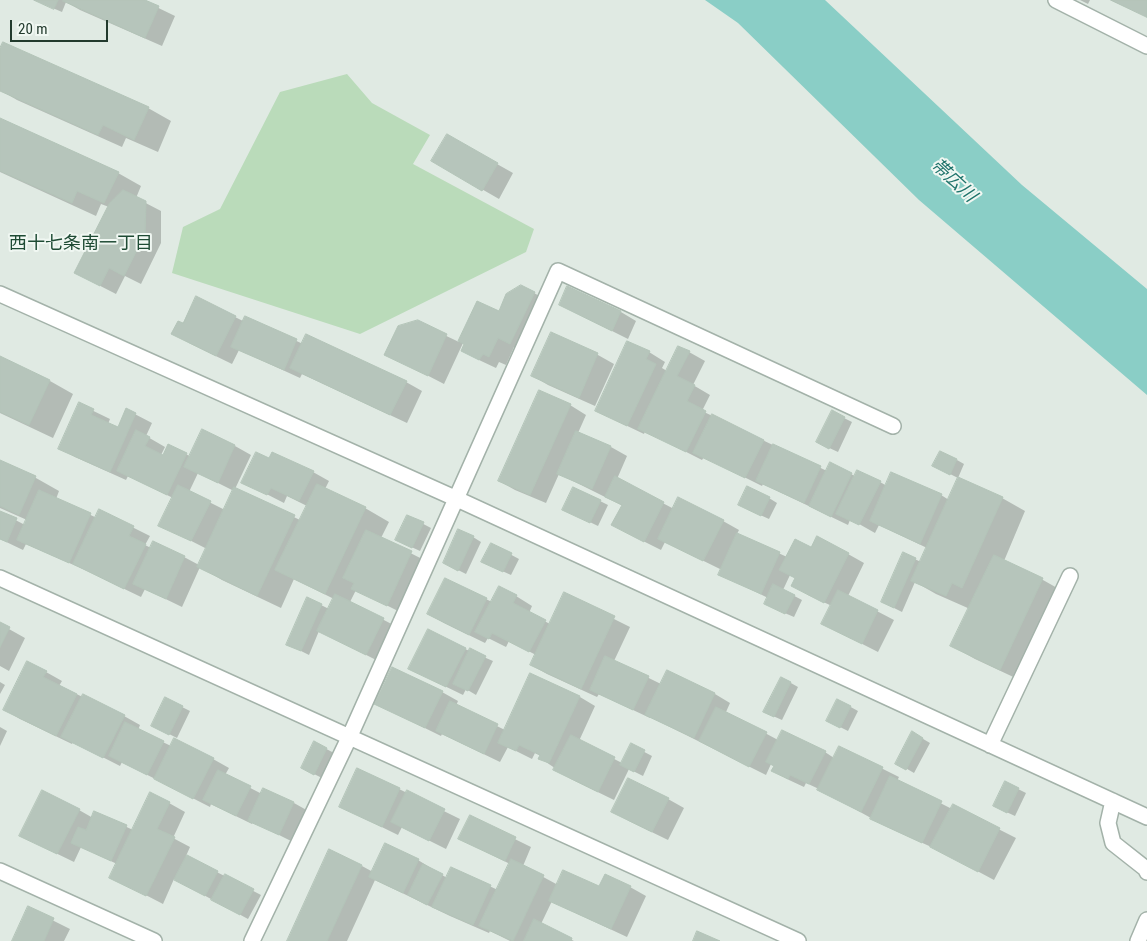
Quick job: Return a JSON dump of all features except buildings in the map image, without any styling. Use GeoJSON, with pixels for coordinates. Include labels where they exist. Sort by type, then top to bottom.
{"type":"FeatureCollection","features":[{"type":"Feature","properties":{"kind":"street"},"geometry":{"type":"LineString","coordinates":[[1056,0],[1147,46]]}},
{"type":"Feature","properties":{"kind":"street"},"geometry":{"type":"LineString","coordinates":[[252,941],[350,738],[558,271],[893,426]]}},
{"type":"Feature","properties":{"kind":"street"},"geometry":{"type":"LineString","coordinates":[[0,294],[457,499],[1147,817]]}},
{"type":"Feature","properties":{"kind":"street"},"geometry":{"type":"LineString","coordinates":[[990,744],[1070,576]]}},
{"type":"Feature","properties":{"kind":"street"},"geometry":{"type":"LineString","coordinates":[[0,578],[798,941]]}},
{"type":"Feature","properties":{"kind":"street"},"geometry":{"type":"LineString","coordinates":[[1113,801],[1108,823],[1113,844],[1146,869],[1147,872]]}},
{"type":"Feature","properties":{"kind":"street"},"geometry":{"type":"LineString","coordinates":[[0,871],[154,941]]}},
{"type":"Feature","properties":{"kind":"street"},"geometry":{"type":"LineString","coordinates":[[1138,941],[1147,920]]}},
{"type":"Feature","properties":{"kind":"green space"},"geometry":{"type":"Polygon","coordinates":[[[347,74],[372,103],[430,135],[413,164],[534,229],[526,252],[360,334],[172,273],[183,227],[220,209],[280,92],[347,74]]]}},
{"type":"Feature","properties":{"kind":"water","name":"帯広川"},"geometry":{"type":"Polygon","coordinates":[[[705,0],[825,0],[1022,185],[1147,289],[1147,395],[919,200],[738,23],[705,0]]]}},
{"type":"Feature","properties":{"kind":"district","name":"西十七条南一丁目"},"geometry":{"type":"Point","coordinates":[81,244]}}]}
